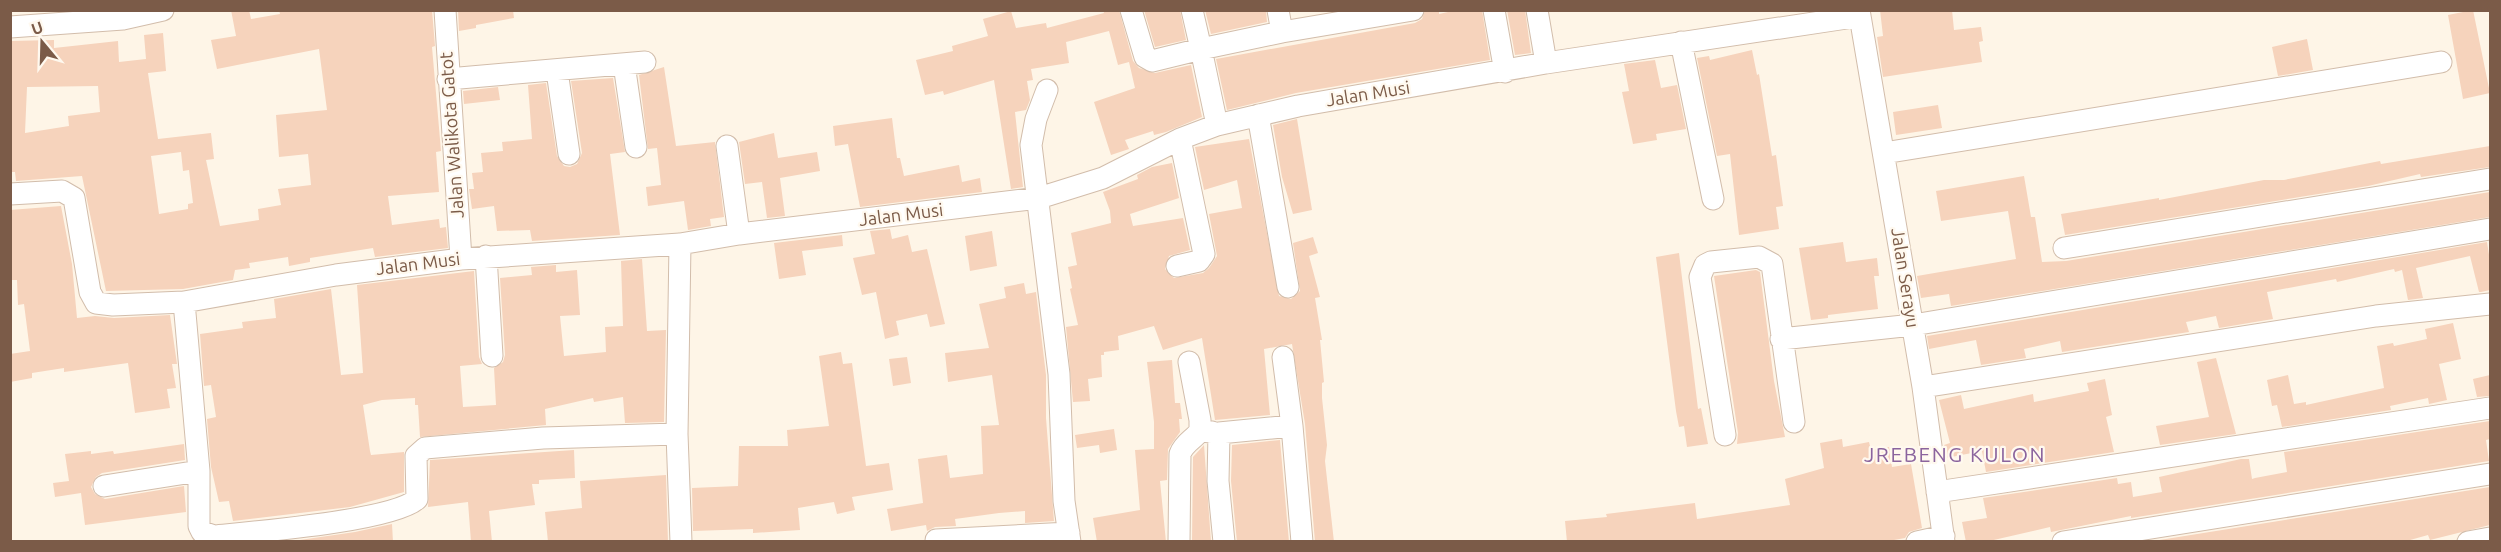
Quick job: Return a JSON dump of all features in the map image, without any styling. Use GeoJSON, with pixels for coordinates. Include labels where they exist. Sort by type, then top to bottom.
{"type":"FeatureCollection","features":[{"type":"Feature","properties":{"kind":"street"},"geometry":{"type":"LineString","coordinates":[[10,27],[163,10]]}},
{"type":"Feature","properties":{"kind":"street","name":"Jalan Walikota Gatot"},"geometry":{"type":"LineString","coordinates":[[445,10],[461,259]]}},
{"type":"Feature","properties":{"kind":"street"},"geometry":{"type":"LineString","coordinates":[[1131,10],[1147,60],[1152,61],[1282,32],[1413,10]]}},
{"type":"Feature","properties":{"kind":"street"},"geometry":{"type":"LineString","coordinates":[[1192,10],[1217,125]]}},
{"type":"Feature","properties":{"kind":"street"},"geometry":{"type":"LineString","coordinates":[[1278,10],[1282,32]]}},
{"type":"Feature","properties":{"kind":"street"},"geometry":{"type":"LineString","coordinates":[[1494,10],[1505,72]]}},
{"type":"Feature","properties":{"kind":"street"},"geometry":{"type":"LineString","coordinates":[[1537,10],[1546,63]]}},
{"type":"Feature","properties":{"kind":"street","name":"Jalan Musi"},"geometry":{"type":"LineString","coordinates":[[10,194],[62,191],[74,198],[90,292],[96,303],[113,305],[184,302],[336,275],[461,259],[680,244],[739,234],[1039,198],[1103,178],[1180,139],[1217,125],[1258,115],[1546,63],[1859,13]]}},
{"type":"Feature","properties":{"kind":"street","name":"Jalan Serayu"},"geometry":{"type":"LineString","coordinates":[[1859,13],[1913,325],[1944,539]]}},
{"type":"Feature","properties":{"kind":"street"},"geometry":{"type":"LineString","coordinates":[[1681,42],[1713,199]]}},
{"type":"Feature","properties":{"kind":"street"},"geometry":{"type":"LineString","coordinates":[[1884,153],[2441,62]]}},
{"type":"Feature","properties":{"kind":"street"},"geometry":{"type":"LineString","coordinates":[[448,79],[635,63],[636,147]]}},
{"type":"Feature","properties":{"kind":"street"},"geometry":{"type":"LineString","coordinates":[[557,70],[569,154]]}},
{"type":"Feature","properties":{"kind":"street"},"geometry":{"type":"LineString","coordinates":[[936,540],[1069,537],[1064,501],[1059,375],[1031,145],[1036,119],[1047,90]]}},
{"type":"Feature","properties":{"kind":"street"},"geometry":{"type":"LineString","coordinates":[[1258,115],[1288,286]]}},
{"type":"Feature","properties":{"kind":"street"},"geometry":{"type":"LineString","coordinates":[[1177,266],[1199,261],[1204,255],[1180,139]]}},
{"type":"Feature","properties":{"kind":"street"},"geometry":{"type":"LineString","coordinates":[[727,146],[739,234]]}},
{"type":"Feature","properties":{"kind":"street"},"geometry":{"type":"LineString","coordinates":[[2064,248],[2490,179]]}},
{"type":"Feature","properties":{"kind":"street"},"geometry":{"type":"LineString","coordinates":[[1781,339],[1913,325],[2490,229]]}},
{"type":"Feature","properties":{"kind":"street"},"geometry":{"type":"LineString","coordinates":[[680,244],[676,434],[681,542]]}},
{"type":"Feature","properties":{"kind":"street"},"geometry":{"type":"LineString","coordinates":[[486,256],[492,356]]}},
{"type":"Feature","properties":{"kind":"street"},"geometry":{"type":"LineString","coordinates":[[1725,435],[1700,277],[1705,265],[1733,258],[1758,257],[1772,264],[1794,422]]}},
{"type":"Feature","properties":{"kind":"street"},"geometry":{"type":"LineString","coordinates":[[184,302],[199,471],[199,526],[202,532],[214,536],[377,514],[411,504],[417,499],[416,456],[425,448],[543,438],[676,434]]}},
{"type":"Feature","properties":{"kind":"street"},"geometry":{"type":"LineString","coordinates":[[1923,387],[2376,316],[2490,304]]}},
{"type":"Feature","properties":{"kind":"street"},"geometry":{"type":"LineString","coordinates":[[1283,357],[1292,426],[1302,542]]}},
{"type":"Feature","properties":{"kind":"street"},"geometry":{"type":"LineString","coordinates":[[1189,362],[1200,420],[1209,432],[1218,481],[1224,542]]}},
{"type":"Feature","properties":{"kind":"street"},"geometry":{"type":"LineString","coordinates":[[1937,492],[2490,408]]}},
{"type":"Feature","properties":{"kind":"street"},"geometry":{"type":"LineString","coordinates":[[1179,542],[1180,454],[1184,444],[1209,432],[1292,426]]}},
{"type":"Feature","properties":{"kind":"street"},"geometry":{"type":"LineString","coordinates":[[104,486],[199,471]]}},
{"type":"Feature","properties":{"kind":"street"},"geometry":{"type":"LineString","coordinates":[[2064,542],[2490,474]]}},
{"type":"Feature","properties":{"kind":"street"},"geometry":{"type":"LineString","coordinates":[[2468,542],[2490,538]]}},
{"type":"Feature","properties":{"kind":"street"},"geometry":{"type":"LineString","coordinates":[[1917,542],[1944,539]]}},
{"type":"Feature","properties":{"kind":"building"},"geometry":{"type":"Polygon","coordinates":[[[231,10],[249,10],[251,19],[280,14],[279,10],[432,10],[435,46],[432,47],[441,151],[436,152],[439,192],[388,196],[392,225],[439,219],[440,228],[446,227],[448,248],[375,257],[373,248],[310,258],[310,262],[289,266],[288,257],[249,263],[250,268],[235,270],[233,280],[183,289],[106,291],[82,176],[16,181],[15,172],[10,172],[10,41],[54,40],[54,48],[118,41],[119,62],[146,59],[144,35],[163,33],[166,71],[148,73],[158,139],[211,133],[214,159],[206,160],[220,226],[259,220],[258,209],[281,205],[278,189],[311,185],[308,154],[279,157],[276,115],[327,110],[319,49],[217,69],[211,40],[236,36],[231,10]],[[98,86],[27,87],[25,133],[69,126],[68,116],[100,112],[98,86]],[[181,152],[151,156],[159,214],[188,209],[188,204],[193,203],[189,170],[183,171],[181,152]]]}},
{"type":"Feature","properties":{"kind":"building"},"geometry":{"type":"Polygon","coordinates":[[[458,10],[513,10],[514,18],[476,25],[476,28],[459,31],[458,10]]]}},
{"type":"Feature","properties":{"kind":"building"},"geometry":{"type":"Polygon","coordinates":[[[1103,10],[1119,10],[1133,61],[1139,68],[1155,73],[1191,65],[1202,117],[1166,132],[1154,135],[1153,131],[1125,140],[1129,149],[1111,155],[1094,102],[1135,88],[1129,62],[1118,65],[1109,31],[1066,42],[1069,63],[1031,69],[1033,80],[1027,81],[1030,100],[1026,110],[1015,112],[1023,187],[1011,189],[994,80],[944,95],[943,91],[925,95],[916,60],[953,51],[952,46],[988,36],[983,19],[1011,11],[1016,28],[1046,23],[1047,28],[1104,13],[1103,10]]]}},
{"type":"Feature","properties":{"kind":"building"},"geometry":{"type":"Polygon","coordinates":[[[1144,10],[1180,10],[1186,40],[1155,47],[1144,10]]]}},
{"type":"Feature","properties":{"kind":"building"},"geometry":{"type":"Polygon","coordinates":[[[1205,10],[1266,10],[1267,22],[1211,34],[1205,10]]]}},
{"type":"Feature","properties":{"kind":"building"},"geometry":{"type":"Polygon","coordinates":[[[1425,10],[1439,10],[1439,14],[1457,10],[1482,10],[1490,60],[1296,93],[1227,110],[1216,59],[1415,23],[1422,19],[1425,10]]]}},
{"type":"Feature","properties":{"kind":"building"},"geometry":{"type":"Polygon","coordinates":[[[1507,10],[1525,10],[1531,53],[1515,55],[1507,10]]]}},
{"type":"Feature","properties":{"kind":"building"},"geometry":{"type":"Polygon","coordinates":[[[1880,10],[1952,10],[1954,30],[1981,27],[1983,41],[1979,42],[1982,62],[1883,77],[1877,37],[1883,36],[1880,10]]]}},
{"type":"Feature","properties":{"kind":"building"},"geometry":{"type":"Polygon","coordinates":[[[2473,10],[2490,93],[2463,99],[2448,15],[2473,10]]]}},
{"type":"Feature","properties":{"kind":"building"},"geometry":{"type":"Polygon","coordinates":[[[2307,39],[2313,70],[2278,76],[2272,47],[2307,39]]]}},
{"type":"Feature","properties":{"kind":"building"},"geometry":{"type":"Polygon","coordinates":[[[1752,50],[1757,75],[1759,74],[1772,156],[1776,155],[1783,206],[1776,207],[1779,229],[1739,235],[1730,154],[1717,156],[1697,58],[1709,56],[1710,60],[1752,50]]]}},
{"type":"Feature","properties":{"kind":"building"},"geometry":{"type":"Polygon","coordinates":[[[1655,60],[1661,88],[1677,85],[1686,129],[1656,134],[1657,140],[1633,144],[1622,92],[1629,91],[1624,64],[1655,60]]]}},
{"type":"Feature","properties":{"kind":"building"},"geometry":{"type":"Polygon","coordinates":[[[664,67],[676,146],[715,142],[724,217],[710,219],[711,226],[688,230],[684,201],[648,206],[646,187],[661,185],[657,148],[648,149],[639,75],[664,67]]]}},
{"type":"Feature","properties":{"kind":"building"},"geometry":{"type":"Polygon","coordinates":[[[613,78],[625,152],[610,154],[620,235],[532,241],[530,230],[497,231],[494,206],[472,209],[469,189],[474,189],[472,173],[483,172],[481,153],[503,151],[502,142],[532,139],[528,85],[546,83],[557,156],[564,166],[570,167],[577,164],[582,153],[571,81],[613,78]]]}},
{"type":"Feature","properties":{"kind":"building"},"geometry":{"type":"Polygon","coordinates":[[[498,87],[500,100],[464,104],[463,91],[498,87]]]}},
{"type":"Feature","properties":{"kind":"building"},"geometry":{"type":"Polygon","coordinates":[[[1938,105],[1942,128],[1896,135],[1893,112],[1938,105]]]}},
{"type":"Feature","properties":{"kind":"building"},"geometry":{"type":"Polygon","coordinates":[[[892,118],[897,158],[900,158],[904,176],[959,165],[962,182],[980,178],[982,192],[860,207],[848,144],[835,146],[833,126],[892,118]]]}},
{"type":"Feature","properties":{"kind":"building"},"geometry":{"type":"Polygon","coordinates":[[[1297,119],[1312,210],[1293,214],[1282,177],[1273,125],[1297,119]]]}},
{"type":"Feature","properties":{"kind":"building"},"geometry":{"type":"Polygon","coordinates":[[[774,133],[778,158],[817,152],[820,171],[780,178],[785,216],[767,218],[762,182],[745,184],[739,142],[774,133]]]}},
{"type":"Feature","properties":{"kind":"building"},"geometry":{"type":"Polygon","coordinates":[[[1249,139],[1279,296],[1291,299],[1300,291],[1293,243],[1313,237],[1318,253],[1309,256],[1320,297],[1315,298],[1322,340],[1320,340],[1324,382],[1322,383],[1322,398],[1327,445],[1325,461],[1334,542],[1315,542],[1305,424],[1292,344],[1264,349],[1270,415],[1215,420],[1202,338],[1163,350],[1154,326],[1118,336],[1119,350],[1104,352],[1104,355],[1101,355],[1102,377],[1088,379],[1090,401],[1073,402],[1066,327],[1078,325],[1068,267],[1077,265],[1071,233],[1111,223],[1110,211],[1103,192],[1138,179],[1137,175],[1152,167],[1172,163],[1179,198],[1130,214],[1133,226],[1183,218],[1190,250],[1169,256],[1165,269],[1174,278],[1203,273],[1217,256],[1209,214],[1242,208],[1237,180],[1204,190],[1195,147],[1249,139]]]}},
{"type":"Feature","properties":{"kind":"building"},"geometry":{"type":"Polygon","coordinates":[[[2490,146],[2490,167],[2421,177],[2420,174],[2368,186],[2065,235],[2061,214],[2159,198],[2159,200],[2264,180],[2284,180],[2380,161],[2381,164],[2490,146]]]}},
{"type":"Feature","properties":{"kind":"building"},"geometry":{"type":"Polygon","coordinates":[[[2024,176],[2031,217],[2035,217],[2042,262],[2066,261],[2490,192],[2490,217],[1951,306],[1949,294],[1921,298],[1917,276],[2016,259],[2008,211],[1941,221],[1936,191],[2024,176]]]}},
{"type":"Feature","properties":{"kind":"building"},"geometry":{"type":"Polygon","coordinates":[[[61,206],[72,264],[77,318],[170,315],[177,364],[172,364],[176,388],[167,389],[170,408],[135,413],[128,363],[64,372],[64,368],[32,373],[32,378],[10,382],[10,354],[30,351],[24,304],[18,305],[17,280],[10,280],[10,210],[61,206]]]}},
{"type":"Feature","properties":{"kind":"building"},"geometry":{"type":"Polygon","coordinates":[[[890,229],[892,239],[908,235],[912,252],[927,249],[945,324],[930,327],[927,314],[896,321],[899,335],[885,339],[876,292],[862,295],[853,258],[875,254],[870,231],[890,229]]]}},
{"type":"Feature","properties":{"kind":"building"},"geometry":{"type":"Polygon","coordinates":[[[992,231],[997,266],[970,271],[965,236],[992,231]]]}},
{"type":"Feature","properties":{"kind":"building"},"geometry":{"type":"Polygon","coordinates":[[[842,235],[843,246],[802,251],[806,275],[779,279],[774,243],[842,235]]]}},
{"type":"Feature","properties":{"kind":"building"},"geometry":{"type":"Polygon","coordinates":[[[1843,242],[1846,262],[1877,258],[1879,276],[1874,276],[1878,309],[1828,315],[1828,318],[1811,320],[1799,248],[1843,242]]]}},
{"type":"Feature","properties":{"kind":"building"},"geometry":{"type":"Polygon","coordinates":[[[2487,242],[2490,261],[2490,290],[2481,292],[2479,292],[2470,256],[2416,268],[2423,298],[2408,300],[2402,270],[2395,272],[2394,269],[2337,282],[2336,279],[2267,292],[2273,319],[2219,328],[2216,316],[2186,322],[2189,332],[2062,352],[2060,341],[2024,349],[2026,358],[1981,365],[1976,340],[1929,349],[1927,336],[2487,242]]]}},
{"type":"Feature","properties":{"kind":"building"},"geometry":{"type":"Polygon","coordinates":[[[1679,253],[1698,409],[1701,408],[1708,444],[1687,447],[1684,426],[1679,427],[1676,411],[1656,257],[1679,253]]]}},
{"type":"Feature","properties":{"kind":"building"},"geometry":{"type":"Polygon","coordinates":[[[642,259],[647,331],[666,330],[664,422],[625,423],[623,397],[594,402],[593,398],[545,409],[546,425],[420,437],[418,405],[415,405],[415,398],[382,400],[363,405],[370,451],[371,455],[404,452],[404,492],[350,507],[233,521],[229,501],[219,502],[211,467],[207,419],[216,417],[211,385],[204,386],[200,334],[243,328],[242,322],[276,318],[274,299],[331,289],[341,375],[363,373],[357,285],[474,271],[479,357],[482,364],[460,366],[463,407],[496,405],[494,368],[503,362],[505,355],[500,278],[532,275],[531,267],[556,265],[556,272],[577,270],[580,315],[560,316],[564,356],[606,352],[605,327],[623,326],[621,261],[642,259]]]}},
{"type":"Feature","properties":{"kind":"building"},"geometry":{"type":"Polygon","coordinates":[[[1756,270],[1760,272],[1774,381],[1785,437],[1737,444],[1738,433],[1714,276],[1756,270]]]}},
{"type":"Feature","properties":{"kind":"building"},"geometry":{"type":"Polygon","coordinates":[[[1024,283],[1026,294],[1036,292],[1046,375],[1046,418],[1054,521],[1025,523],[1025,511],[955,519],[956,526],[935,527],[927,531],[926,525],[891,531],[887,509],[923,503],[918,459],[947,455],[950,478],[983,474],[981,426],[999,425],[992,375],[948,382],[945,353],[989,348],[979,304],[1006,298],[1004,287],[1024,283]]]}},
{"type":"Feature","properties":{"kind":"building"},"geometry":{"type":"Polygon","coordinates":[[[2453,323],[2461,359],[2439,364],[2447,400],[2429,404],[2428,398],[2390,406],[2391,410],[2282,427],[2277,405],[2272,406],[2267,380],[2288,375],[2294,404],[2306,402],[2306,405],[2384,388],[2377,346],[2393,343],[2394,346],[2427,339],[2425,329],[2453,323]]]}},
{"type":"Feature","properties":{"kind":"building"},"geometry":{"type":"Polygon","coordinates":[[[841,352],[843,364],[852,363],[866,466],[889,463],[893,490],[852,497],[855,510],[837,514],[834,502],[798,508],[800,530],[753,533],[753,529],[693,531],[692,488],[738,486],[739,446],[788,446],[787,430],[829,426],[819,356],[841,352]]]}},
{"type":"Feature","properties":{"kind":"building"},"geometry":{"type":"Polygon","coordinates":[[[907,357],[911,383],[893,386],[889,359],[907,357]]]}},
{"type":"Feature","properties":{"kind":"building"},"geometry":{"type":"Polygon","coordinates":[[[2216,358],[2236,434],[2160,445],[2156,426],[2209,417],[2197,362],[2216,358]]]}},
{"type":"Feature","properties":{"kind":"building"},"geometry":{"type":"Polygon","coordinates":[[[1172,360],[1175,403],[1180,403],[1182,419],[1179,419],[1180,432],[1168,449],[1167,480],[1160,481],[1166,542],[1097,542],[1093,518],[1140,510],[1135,450],[1154,449],[1154,422],[1147,362],[1172,360]]]}},
{"type":"Feature","properties":{"kind":"building"},"geometry":{"type":"Polygon","coordinates":[[[2490,375],[2490,396],[2477,397],[2473,379],[2490,375]]]}},
{"type":"Feature","properties":{"kind":"building"},"geometry":{"type":"Polygon","coordinates":[[[2105,379],[2112,415],[2106,417],[2114,452],[1986,472],[1982,451],[1946,458],[1944,445],[1950,443],[1939,400],[1961,395],[1964,409],[2033,394],[2034,402],[2089,391],[2087,383],[2105,379]]]}},
{"type":"Feature","properties":{"kind":"building"},"geometry":{"type":"Polygon","coordinates":[[[2490,421],[2490,439],[2486,440],[2489,461],[2131,518],[2131,516],[2051,532],[2050,527],[1985,542],[1966,542],[1962,522],[1987,518],[1983,498],[2117,478],[2118,484],[2131,482],[2133,497],[2162,492],[2159,477],[2241,459],[2249,459],[2252,479],[2287,472],[2284,452],[2490,421]]]}},
{"type":"Feature","properties":{"kind":"building"},"geometry":{"type":"Polygon","coordinates":[[[1114,429],[1117,450],[1100,453],[1099,445],[1077,448],[1075,435],[1114,429]]]}},
{"type":"Feature","properties":{"kind":"building"},"geometry":{"type":"Polygon","coordinates":[[[1842,439],[1843,447],[1869,442],[1871,450],[1889,447],[1892,467],[1911,464],[1922,528],[1909,532],[1905,538],[1883,542],[1567,542],[1565,521],[1607,517],[1606,514],[1695,503],[1697,519],[1790,505],[1785,479],[1824,468],[1820,443],[1842,439]]]}},
{"type":"Feature","properties":{"kind":"building"},"geometry":{"type":"Polygon","coordinates":[[[1280,440],[1289,542],[1237,542],[1231,481],[1232,445],[1280,440]]]}},
{"type":"Feature","properties":{"kind":"building"},"geometry":{"type":"Polygon","coordinates":[[[184,444],[185,460],[102,473],[96,477],[91,487],[95,494],[105,499],[184,486],[186,512],[85,525],[81,493],[55,497],[53,483],[69,481],[65,454],[113,451],[114,454],[184,444]]]}},
{"type":"Feature","properties":{"kind":"building"},"geometry":{"type":"Polygon","coordinates":[[[1204,445],[1211,542],[1192,542],[1193,457],[1204,445]]]}},
{"type":"Feature","properties":{"kind":"building"},"geometry":{"type":"Polygon","coordinates":[[[574,450],[575,478],[539,480],[539,484],[532,484],[535,505],[489,511],[492,542],[471,542],[468,502],[428,507],[430,460],[574,450]]]}},
{"type":"Feature","properties":{"kind":"building"},"geometry":{"type":"Polygon","coordinates":[[[666,475],[668,542],[548,542],[545,512],[582,508],[580,481],[666,475]]]}},
{"type":"Feature","properties":{"kind":"building"},"geometry":{"type":"Polygon","coordinates":[[[2490,487],[2490,525],[2430,540],[2428,535],[2403,542],[2147,542],[2490,487]]]}},
{"type":"Feature","properties":{"kind":"building"},"geometry":{"type":"Polygon","coordinates":[[[392,524],[393,542],[286,542],[355,532],[392,524]]]}},
{"type":"Feature","properties":{"kind":"district","name":"JREBENG KULON"},"geometry":{"type":"Point","coordinates":[1955,455]}}]}
